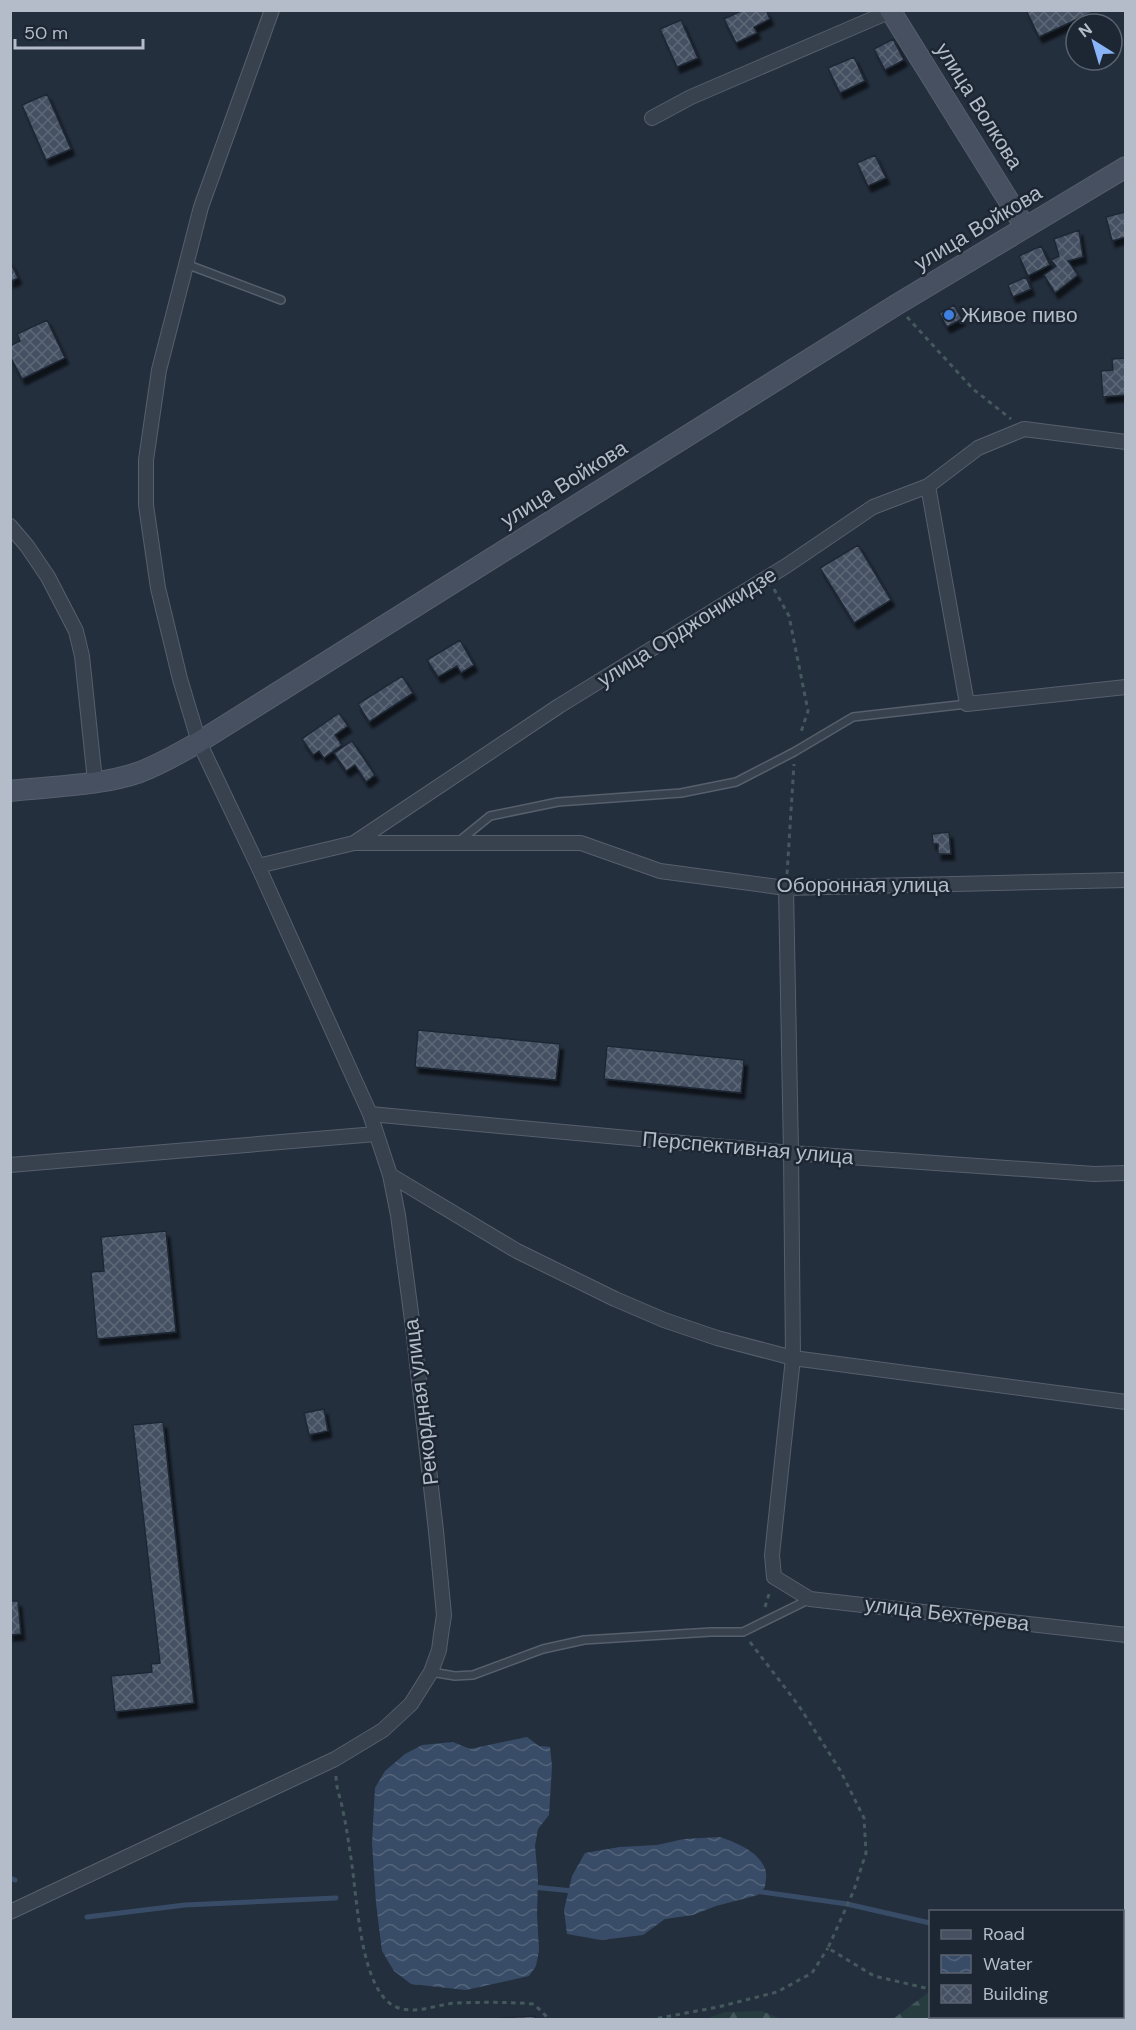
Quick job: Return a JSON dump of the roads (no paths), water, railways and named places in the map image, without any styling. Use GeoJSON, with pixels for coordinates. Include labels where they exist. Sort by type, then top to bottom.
{"type":"FeatureCollection","features":[{"type":"Feature","properties":{"kind":"street","name":"Рекордная улица"},"geometry":{"type":"LineString","coordinates":[[10,1912],[335,1759],[366,1741],[398,1718],[411,1704],[431,1672],[439,1650],[444,1615],[413,1328],[398,1215],[390,1175],[370,1114],[258,866],[199,742],[180,679],[159,588],[146,505],[146,460],[159,370],[201,207],[272,10]]}},
{"type":"Feature","properties":{"kind":"street","name":"улица Волкова"},"geometry":{"type":"LineString","coordinates":[[652,118],[691,97],[891,11],[1026,227]]}},
{"type":"Feature","properties":{"kind":"street","name":"улица Войкова"},"geometry":{"type":"LineString","coordinates":[[10,791],[95,781],[137,773],[199,742],[896,304],[1125,167]]}},
{"type":"Feature","properties":{"kind":"street","name":"улица Орджоникидзе"},"geometry":{"type":"LineString","coordinates":[[258,866],[354,843],[559,705],[767,578],[873,507],[928,486],[978,448],[1023,429],[1125,442]]}},
{"type":"Feature","properties":{"kind":"street"},"geometry":{"type":"LineString","coordinates":[[928,486],[967,704],[1125,687]]}},
{"type":"Feature","properties":{"kind":"street"},"geometry":{"type":"LineString","coordinates":[[10,526],[27,546],[48,578],[76,631],[82,656],[95,781]]}},
{"type":"Feature","properties":{"kind":"street","name":"Оборонная улица"},"geometry":{"type":"LineString","coordinates":[[354,843],[580,843],[660,871],[786,888],[1125,880]]}},
{"type":"Feature","properties":{"kind":"street"},"geometry":{"type":"LineString","coordinates":[[786,888],[793,1358]]}},
{"type":"Feature","properties":{"kind":"street","name":"Перспективная улица"},"geometry":{"type":"LineString","coordinates":[[370,1114],[791,1154],[1094,1174],[1125,1173]]}},
{"type":"Feature","properties":{"kind":"street"},"geometry":{"type":"LineString","coordinates":[[10,1165],[376,1134]]}},
{"type":"Feature","properties":{"kind":"street"},"geometry":{"type":"LineString","coordinates":[[390,1175],[517,1251],[615,1299],[664,1320],[717,1338],[793,1358],[1125,1402]]}},
{"type":"Feature","properties":{"kind":"street","name":"улица Бехтерева"},"geometry":{"type":"LineString","coordinates":[[793,1358],[772,1555],[774,1577],[810,1599],[1125,1635]]}},
{"type":"Feature","properties":{"kind":"lane"},"geometry":{"type":"LineString","coordinates":[[186,264],[281,300]]}},
{"type":"Feature","properties":{"kind":"lane"},"geometry":{"type":"LineString","coordinates":[[456,843],[490,816],[558,802],[681,793],[736,783],[853,717],[967,704]]}},
{"type":"Feature","properties":{"kind":"lane"},"geometry":{"type":"LineString","coordinates":[[431,1672],[455,1676],[473,1674],[543,1649],[584,1640],[746,1631],[810,1599]]}},
{"type":"Feature","properties":{"kind":"water"},"geometry":{"type":"Polygon","coordinates":[[[527,1737],[539,1746],[550,1747],[552,1766],[549,1815],[538,1829],[535,1846],[539,1950],[536,1966],[529,1976],[466,1990],[411,1984],[394,1971],[382,1951],[372,1843],[375,1788],[385,1771],[405,1754],[422,1745],[453,1742],[470,1749],[527,1737]]]}},
{"type":"Feature","properties":{"kind":"water"},"geometry":{"type":"Polygon","coordinates":[[[720,1837],[748,1849],[763,1865],[766,1874],[765,1887],[758,1895],[716,1906],[693,1915],[665,1919],[643,1935],[601,1940],[567,1934],[564,1910],[572,1876],[585,1853],[620,1847],[657,1845],[684,1839],[720,1837]]]}},
{"type":"Feature","properties":{"kind":"waterway"},"geometry":{"type":"LineString","coordinates":[[10,1878],[15,1880]]}},
{"type":"Feature","properties":{"kind":"waterway"},"geometry":{"type":"LineString","coordinates":[[532,1887],[573,1891]]}},
{"type":"Feature","properties":{"kind":"waterway"},"geometry":{"type":"LineString","coordinates":[[755,1891],[847,1904],[929,1923]]}},
{"type":"Feature","properties":{"kind":"waterway"},"geometry":{"type":"LineString","coordinates":[[87,1917],[185,1905],[336,1898]]}},
{"type":"Feature","properties":{"kind":"place","name":"Живое пиво"},"geometry":{"type":"Point","coordinates":[949,315]}}]}
